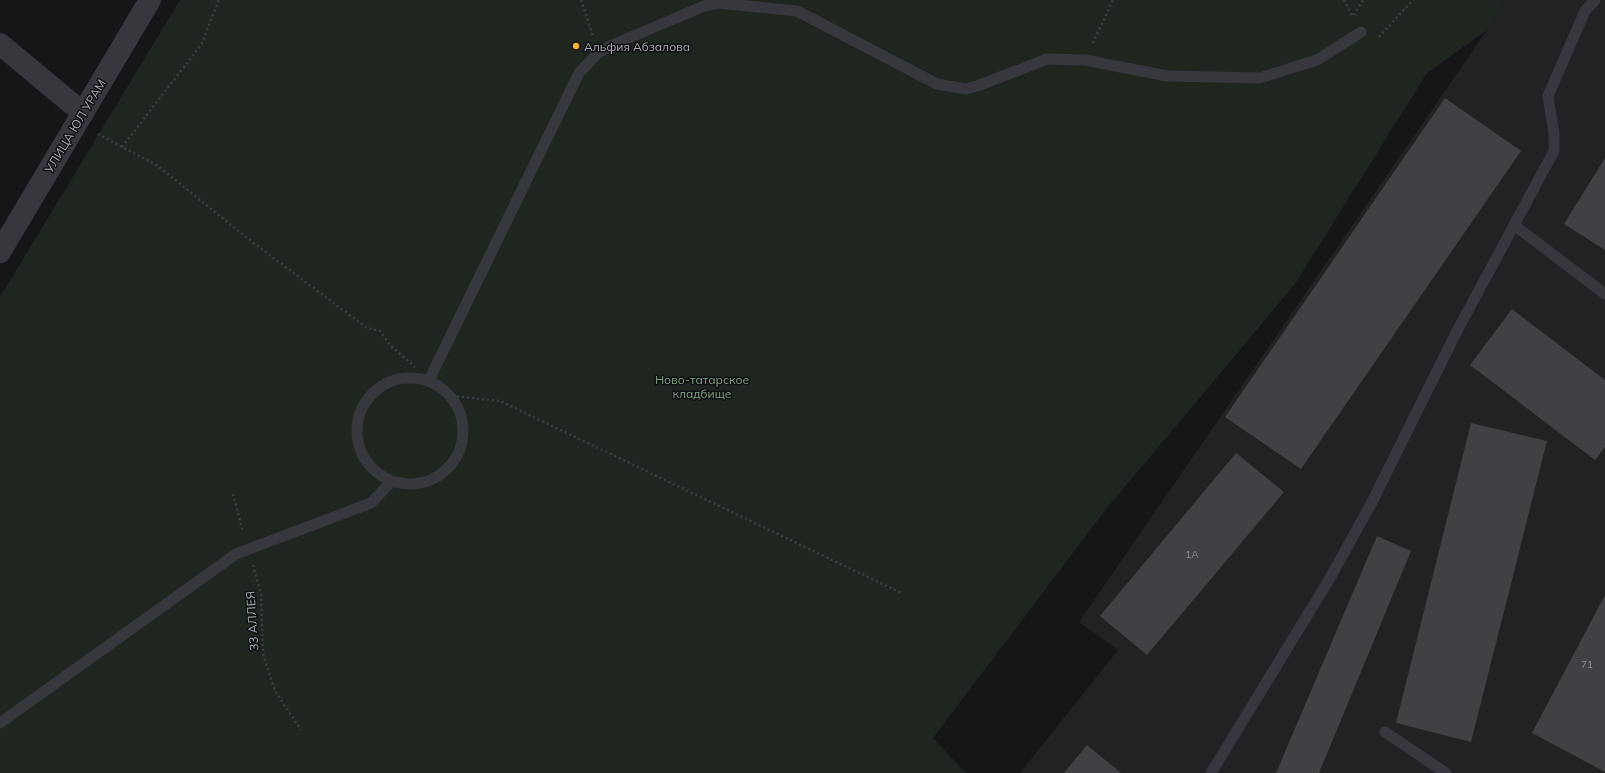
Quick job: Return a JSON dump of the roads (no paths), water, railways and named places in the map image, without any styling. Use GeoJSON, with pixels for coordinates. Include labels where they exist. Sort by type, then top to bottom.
{"type":"FeatureCollection","features":[{"type":"Feature","properties":{"kind":"street","name":"УЛИЦА ЮЛ УРАМ"},"geometry":{"type":"LineString","coordinates":[[0,252],[150,0]]}},
{"type":"Feature","properties":{"kind":"street"},"geometry":{"type":"LineString","coordinates":[[0,44],[81,117]]}},
{"type":"Feature","properties":{"kind":"lane"},"geometry":{"type":"LineString","coordinates":[[1211,773],[1298,632],[1364,518],[1457,331],[1554,151],[1554,134],[1548,96],[1585,11],[1595,0]]}},
{"type":"Feature","properties":{"kind":"lane"},"geometry":{"type":"LineString","coordinates":[[429,380],[579,72],[598,54],[610,46],[704,6],[719,3],[797,11],[937,84],[966,89],[1047,59],[1084,60],[1167,76],[1260,78],[1317,60],[1360,32]]}},
{"type":"Feature","properties":{"kind":"lane"},"geometry":{"type":"LineString","coordinates":[[1514,225],[1605,294]]}},
{"type":"Feature","properties":{"kind":"lane"},"geometry":{"type":"LineString","coordinates":[[401,377],[429,380],[452,396],[464,421],[461,449],[445,472],[420,484],[392,482],[368,466],[357,440],[359,412],[375,389],[401,377]]}},
{"type":"Feature","properties":{"kind":"lane"},"geometry":{"type":"LineString","coordinates":[[0,723],[236,554],[371,503],[392,482]]}},
{"type":"Feature","properties":{"kind":"lane"},"geometry":{"type":"LineString","coordinates":[[1385,732],[1446,773]]}},
{"type":"Feature","properties":{"kind":"place","name":"Альфия Абзалова"},"geometry":{"type":"Point","coordinates":[576,46]}},
{"type":"Feature","properties":{"kind":"park label","name":"Ново-татарское кладбище"},"geometry":{"type":"Point","coordinates":[702,386]}}]}
